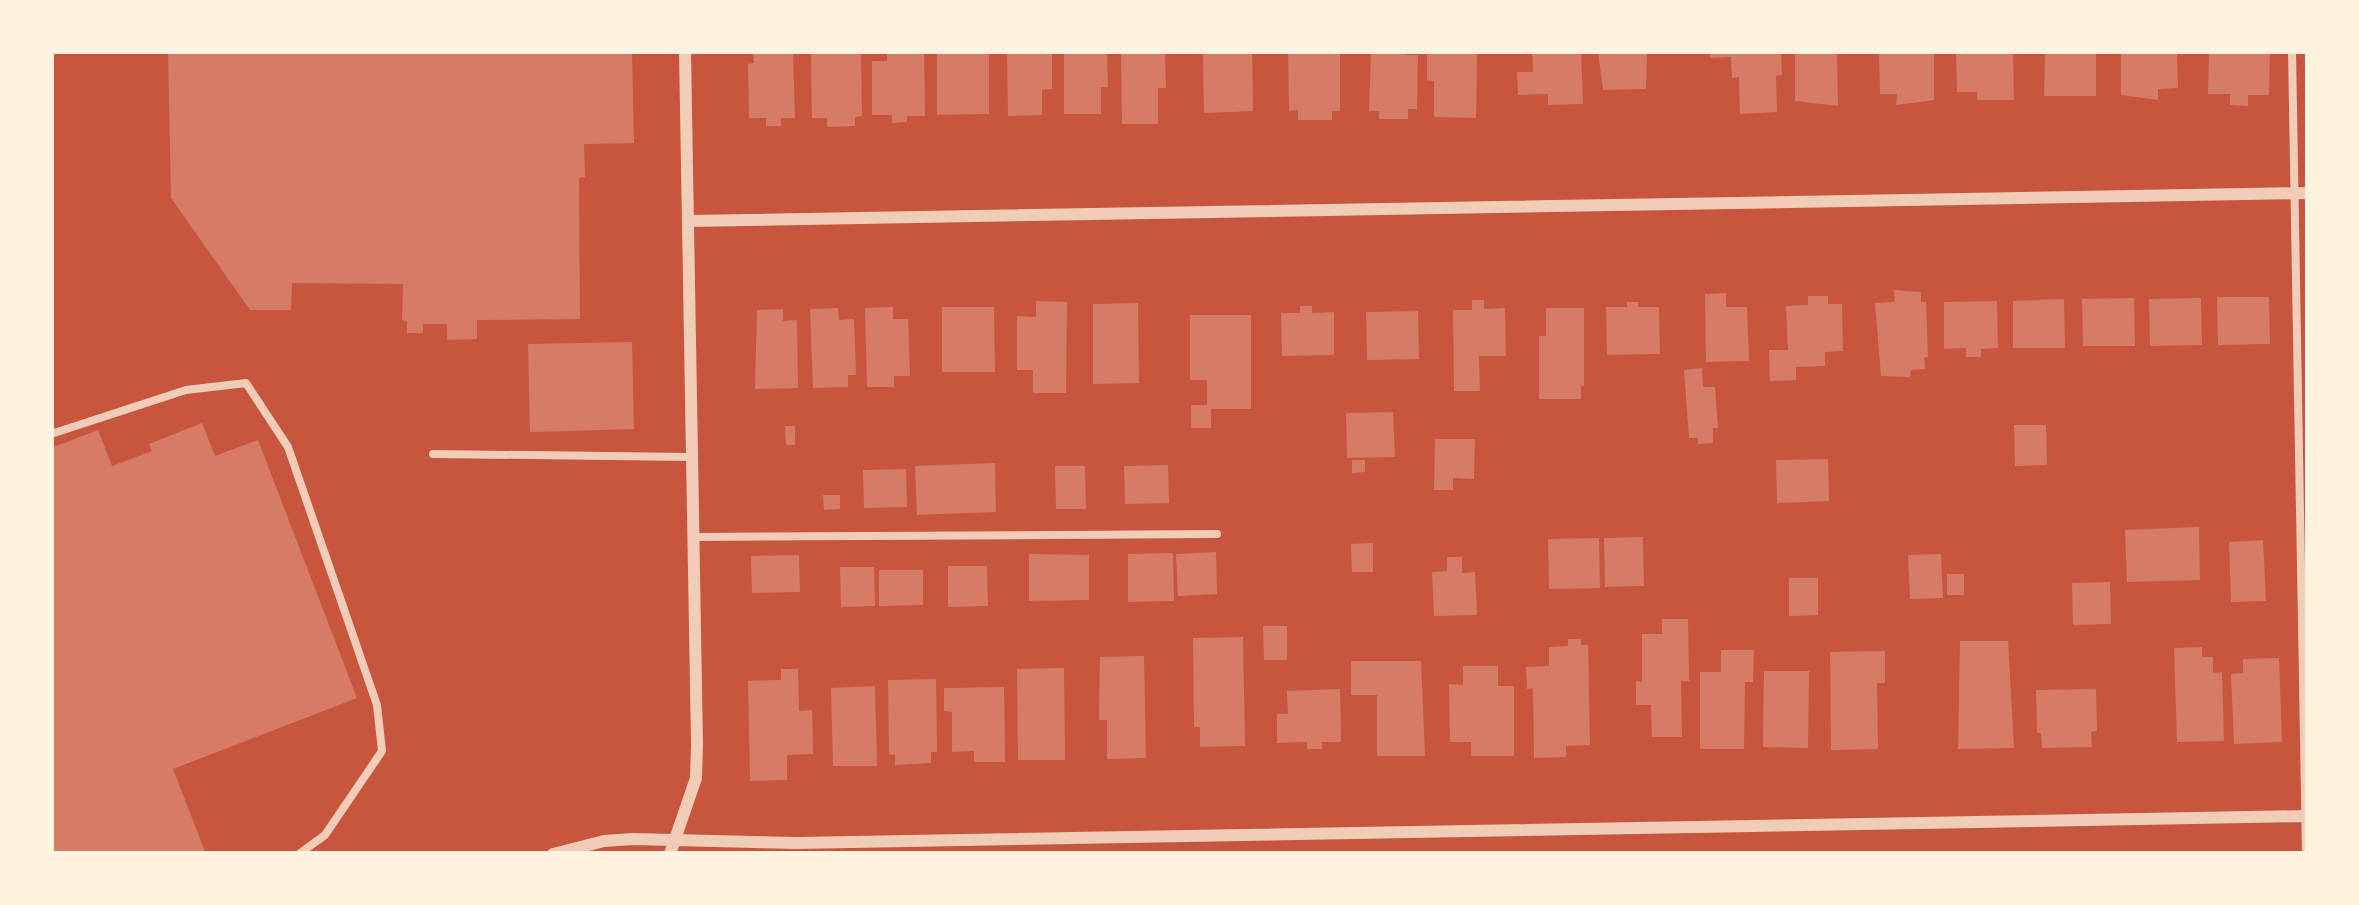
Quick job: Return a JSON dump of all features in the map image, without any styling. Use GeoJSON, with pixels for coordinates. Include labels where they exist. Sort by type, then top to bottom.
{"type":"FeatureCollection","features":[{"type":"Feature","properties":{"kind":"street"},"geometry":{"type":"LineString","coordinates":[[671,847],[696,778],[685,51]]}},
{"type":"Feature","properties":{"kind":"street"},"geometry":{"type":"LineString","coordinates":[[688,221],[2303,193]]}},
{"type":"Feature","properties":{"kind":"street"},"geometry":{"type":"LineString","coordinates":[[553,854],[604,841],[671,847],[2306,816]]}},
{"type":"Feature","properties":{"kind":"lane"},"geometry":{"type":"LineString","coordinates":[[2292,51],[2303,193],[2306,854]]}},
{"type":"Feature","properties":{"kind":"lane"},"geometry":{"type":"LineString","coordinates":[[51,434],[186,390],[246,383],[288,447],[377,705],[382,751],[325,836],[299,854]]}},
{"type":"Feature","properties":{"kind":"lane"},"geometry":{"type":"LineString","coordinates":[[433,454],[692,458]]}},
{"type":"Feature","properties":{"kind":"lane"},"geometry":{"type":"LineString","coordinates":[[694,537],[1217,534]]}},
{"type":"Feature","properties":{"kind":"building"},"geometry":{"type":"Polygon","coordinates":[[[168,51],[632,51],[634,143],[584,144],[585,177],[579,178],[580,319],[477,320],[477,339],[447,340],[447,324],[423,324],[423,333],[407,333],[407,321],[402,320],[403,284],[292,283],[291,310],[250,310],[171,198],[168,51]]]}},
{"type":"Feature","properties":{"kind":"building"},"geometry":{"type":"Polygon","coordinates":[[[753,51],[793,51],[795,118],[781,118],[781,126],[766,126],[766,118],[749,118],[748,64],[754,63],[753,51]]]}},
{"type":"Feature","properties":{"kind":"building"},"geometry":{"type":"Polygon","coordinates":[[[887,51],[924,51],[925,116],[907,116],[907,122],[892,123],[892,115],[872,115],[872,61],[887,61],[887,51]]]}},
{"type":"Feature","properties":{"kind":"building"},"geometry":{"type":"Polygon","coordinates":[[[937,51],[989,51],[989,114],[937,115],[937,51]]]}},
{"type":"Feature","properties":{"kind":"building"},"geometry":{"type":"Polygon","coordinates":[[[1007,51],[1052,51],[1052,89],[1042,90],[1042,115],[1008,116],[1007,51]]]}},
{"type":"Feature","properties":{"kind":"building"},"geometry":{"type":"Polygon","coordinates":[[[1064,51],[1107,51],[1108,87],[1101,87],[1101,114],[1064,114],[1064,51]]]}},
{"type":"Feature","properties":{"kind":"building"},"geometry":{"type":"Polygon","coordinates":[[[1121,51],[1165,51],[1166,88],[1158,88],[1158,124],[1122,124],[1121,51]]]}},
{"type":"Feature","properties":{"kind":"building"},"geometry":{"type":"Polygon","coordinates":[[[1203,51],[1252,51],[1253,111],[1204,113],[1203,51]]]}},
{"type":"Feature","properties":{"kind":"building"},"geometry":{"type":"Polygon","coordinates":[[[1288,51],[1340,51],[1340,111],[1332,111],[1332,120],[1298,120],[1298,110],[1289,111],[1288,51]]]}},
{"type":"Feature","properties":{"kind":"building"},"geometry":{"type":"Polygon","coordinates":[[[1371,51],[1418,55],[1417,109],[1408,109],[1408,119],[1379,119],[1379,111],[1369,111],[1371,51]]]}},
{"type":"Feature","properties":{"kind":"building"},"geometry":{"type":"Polygon","coordinates":[[[1427,51],[1477,51],[1476,118],[1434,117],[1434,81],[1427,80],[1427,51]]]}},
{"type":"Feature","properties":{"kind":"building"},"geometry":{"type":"Polygon","coordinates":[[[1532,51],[1581,51],[1583,104],[1548,105],[1548,94],[1518,95],[1517,72],[1533,72],[1532,51]]]}},
{"type":"Feature","properties":{"kind":"building"},"geometry":{"type":"Polygon","coordinates":[[[1598,51],[1647,51],[1646,89],[1603,90],[1598,51]]]}},
{"type":"Feature","properties":{"kind":"building"},"geometry":{"type":"Polygon","coordinates":[[[1710,51],[1781,51],[1777,112],[1740,114],[1739,77],[1732,78],[1731,57],[1710,58],[1710,51]]]}},
{"type":"Feature","properties":{"kind":"building"},"geometry":{"type":"Polygon","coordinates":[[[1795,51],[1837,51],[1838,106],[1795,101],[1795,51]]]}},
{"type":"Feature","properties":{"kind":"building"},"geometry":{"type":"Polygon","coordinates":[[[1879,51],[1934,51],[1934,100],[1896,105],[1897,94],[1880,94],[1879,51]]]}},
{"type":"Feature","properties":{"kind":"building"},"geometry":{"type":"Polygon","coordinates":[[[1956,51],[2013,51],[2014,100],[1977,100],[1977,92],[1957,92],[1956,51]]]}},
{"type":"Feature","properties":{"kind":"building"},"geometry":{"type":"Polygon","coordinates":[[[2045,51],[2096,51],[2096,96],[2044,96],[2045,51]]]}},
{"type":"Feature","properties":{"kind":"building"},"geometry":{"type":"Polygon","coordinates":[[[2121,51],[2177,51],[2178,88],[2158,89],[2158,100],[2121,95],[2121,51]]]}},
{"type":"Feature","properties":{"kind":"building"},"geometry":{"type":"Polygon","coordinates":[[[2209,51],[2270,51],[2269,95],[2248,95],[2248,106],[2230,105],[2230,94],[2208,94],[2209,51]]]}},
{"type":"Feature","properties":{"kind":"building"},"geometry":{"type":"Polygon","coordinates":[[[861,53],[862,116],[855,117],[855,126],[827,127],[827,118],[812,118],[811,54],[861,53]]]}},
{"type":"Feature","properties":{"kind":"building"},"geometry":{"type":"Polygon","coordinates":[[[1894,290],[1921,292],[1921,302],[1926,302],[1928,357],[1924,358],[1925,369],[1911,370],[1910,377],[1881,376],[1875,303],[1895,302],[1894,290]]]}},
{"type":"Feature","properties":{"kind":"building"},"geometry":{"type":"Polygon","coordinates":[[[1726,293],[1726,307],[1747,307],[1749,361],[1706,362],[1705,294],[1726,293]]]}},
{"type":"Feature","properties":{"kind":"building"},"geometry":{"type":"Polygon","coordinates":[[[1808,296],[1828,296],[1828,304],[1842,304],[1843,351],[1825,352],[1825,366],[1796,367],[1796,380],[1770,381],[1769,350],[1788,350],[1786,306],[1808,305],[1808,296]]]}},
{"type":"Feature","properties":{"kind":"building"},"geometry":{"type":"Polygon","coordinates":[[[2217,297],[2269,297],[2270,344],[2218,345],[2217,297]]]}},
{"type":"Feature","properties":{"kind":"building"},"geometry":{"type":"Polygon","coordinates":[[[2134,298],[2135,346],[2083,346],[2082,299],[2134,298]]]}},
{"type":"Feature","properties":{"kind":"building"},"geometry":{"type":"Polygon","coordinates":[[[2201,298],[2202,345],[2150,346],[2149,299],[2201,298]]]}},
{"type":"Feature","properties":{"kind":"building"},"geometry":{"type":"Polygon","coordinates":[[[2064,299],[2065,348],[2013,348],[2013,301],[2064,299]]]}},
{"type":"Feature","properties":{"kind":"building"},"geometry":{"type":"Polygon","coordinates":[[[1472,300],[1484,300],[1484,309],[1505,308],[1506,356],[1479,356],[1480,391],[1454,391],[1453,310],[1472,310],[1472,300]]]}},
{"type":"Feature","properties":{"kind":"building"},"geometry":{"type":"Polygon","coordinates":[[[1036,301],[1067,302],[1066,393],[1033,393],[1033,370],[1017,370],[1017,316],[1036,317],[1036,301]]]}},
{"type":"Feature","properties":{"kind":"building"},"geometry":{"type":"Polygon","coordinates":[[[1997,301],[1998,348],[1981,349],[1981,357],[1966,357],[1966,348],[1944,349],[1944,302],[1997,301]]]}},
{"type":"Feature","properties":{"kind":"building"},"geometry":{"type":"Polygon","coordinates":[[[1627,302],[1659,307],[1660,354],[1607,355],[1606,307],[1627,307],[1627,302]]]}},
{"type":"Feature","properties":{"kind":"building"},"geometry":{"type":"Polygon","coordinates":[[[1138,303],[1139,383],[1093,384],[1093,304],[1138,303]]]}},
{"type":"Feature","properties":{"kind":"building"},"geometry":{"type":"Polygon","coordinates":[[[1300,306],[1312,306],[1312,313],[1334,312],[1334,355],[1282,356],[1281,313],[1300,313],[1300,306]]]}},
{"type":"Feature","properties":{"kind":"building"},"geometry":{"type":"Polygon","coordinates":[[[893,307],[893,319],[908,319],[910,376],[894,376],[894,387],[867,387],[865,308],[893,307]]]}},
{"type":"Feature","properties":{"kind":"building"},"geometry":{"type":"Polygon","coordinates":[[[942,307],[994,307],[995,372],[942,372],[942,307]]]}},
{"type":"Feature","properties":{"kind":"building"},"geometry":{"type":"Polygon","coordinates":[[[838,308],[839,320],[854,319],[856,375],[848,375],[848,387],[813,388],[810,309],[838,308]]]}},
{"type":"Feature","properties":{"kind":"building"},"geometry":{"type":"Polygon","coordinates":[[[1546,308],[1584,308],[1581,399],[1539,399],[1539,336],[1546,336],[1546,308]]]}},
{"type":"Feature","properties":{"kind":"building"},"geometry":{"type":"Polygon","coordinates":[[[783,309],[783,321],[797,320],[798,388],[755,389],[757,310],[783,309]]]}},
{"type":"Feature","properties":{"kind":"building"},"geometry":{"type":"Polygon","coordinates":[[[1418,311],[1419,359],[1367,360],[1366,312],[1418,311]]]}},
{"type":"Feature","properties":{"kind":"building"},"geometry":{"type":"Polygon","coordinates":[[[1190,315],[1251,315],[1251,409],[1211,409],[1211,428],[1191,428],[1191,405],[1207,405],[1207,380],[1190,380],[1190,315]]]}},
{"type":"Feature","properties":{"kind":"building"},"geometry":{"type":"Polygon","coordinates":[[[632,342],[634,429],[530,432],[528,344],[632,342]]]}},
{"type":"Feature","properties":{"kind":"building"},"geometry":{"type":"Polygon","coordinates":[[[1702,368],[1703,387],[1715,387],[1718,428],[1713,428],[1713,443],[1698,444],[1698,438],[1689,438],[1684,370],[1702,368]]]}},
{"type":"Feature","properties":{"kind":"building"},"geometry":{"type":"Polygon","coordinates":[[[1393,412],[1395,457],[1347,458],[1346,413],[1393,412]]]}},
{"type":"Feature","properties":{"kind":"building"},"geometry":{"type":"Polygon","coordinates":[[[202,423],[215,456],[258,440],[357,698],[173,769],[206,854],[51,854],[51,448],[98,430],[112,466],[152,451],[149,444],[202,423]]]}},
{"type":"Feature","properties":{"kind":"building"},"geometry":{"type":"Polygon","coordinates":[[[2014,425],[2046,425],[2047,465],[2015,466],[2014,425]]]}},
{"type":"Feature","properties":{"kind":"building"},"geometry":{"type":"Polygon","coordinates":[[[785,426],[795,426],[795,445],[786,445],[785,426]]]}},
{"type":"Feature","properties":{"kind":"building"},"geometry":{"type":"Polygon","coordinates":[[[1435,439],[1475,439],[1474,479],[1453,478],[1453,490],[1434,490],[1435,439]]]}},
{"type":"Feature","properties":{"kind":"building"},"geometry":{"type":"Polygon","coordinates":[[[1828,459],[1829,501],[1777,503],[1776,460],[1828,459]]]}},
{"type":"Feature","properties":{"kind":"building"},"geometry":{"type":"Polygon","coordinates":[[[1352,460],[1365,460],[1365,472],[1352,473],[1352,460]]]}},
{"type":"Feature","properties":{"kind":"building"},"geometry":{"type":"Polygon","coordinates":[[[995,463],[996,512],[917,515],[915,466],[995,463]]]}},
{"type":"Feature","properties":{"kind":"building"},"geometry":{"type":"Polygon","coordinates":[[[1168,465],[1169,503],[1125,504],[1124,466],[1168,465]]]}},
{"type":"Feature","properties":{"kind":"building"},"geometry":{"type":"Polygon","coordinates":[[[1055,466],[1085,466],[1086,509],[1056,509],[1055,466]]]}},
{"type":"Feature","properties":{"kind":"building"},"geometry":{"type":"Polygon","coordinates":[[[906,469],[907,507],[864,508],[863,470],[906,469]]]}},
{"type":"Feature","properties":{"kind":"building"},"geometry":{"type":"Polygon","coordinates":[[[823,495],[840,495],[840,509],[824,510],[823,495]]]}},
{"type":"Feature","properties":{"kind":"building"},"geometry":{"type":"Polygon","coordinates":[[[2199,527],[2200,580],[2127,582],[2125,530],[2199,527]]]}},
{"type":"Feature","properties":{"kind":"building"},"geometry":{"type":"Polygon","coordinates":[[[1643,537],[1644,586],[1605,587],[1604,538],[1643,537]]]}},
{"type":"Feature","properties":{"kind":"building"},"geometry":{"type":"Polygon","coordinates":[[[1599,538],[1600,588],[1549,589],[1548,539],[1599,538]]]}},
{"type":"Feature","properties":{"kind":"building"},"geometry":{"type":"Polygon","coordinates":[[[2263,540],[2266,601],[2231,602],[2229,542],[2263,540]]]}},
{"type":"Feature","properties":{"kind":"building"},"geometry":{"type":"Polygon","coordinates":[[[1373,543],[1373,572],[1352,572],[1351,544],[1373,543]]]}},
{"type":"Feature","properties":{"kind":"building"},"geometry":{"type":"Polygon","coordinates":[[[1216,552],[1217,594],[1178,596],[1176,554],[1216,552]]]}},
{"type":"Feature","properties":{"kind":"building"},"geometry":{"type":"Polygon","coordinates":[[[1173,553],[1174,601],[1128,602],[1128,554],[1173,553]]]}},
{"type":"Feature","properties":{"kind":"building"},"geometry":{"type":"Polygon","coordinates":[[[1029,554],[1089,555],[1089,600],[1029,601],[1029,554]]]}},
{"type":"Feature","properties":{"kind":"building"},"geometry":{"type":"Polygon","coordinates":[[[1941,554],[1943,598],[1910,599],[1908,555],[1941,554]]]}},
{"type":"Feature","properties":{"kind":"building"},"geometry":{"type":"Polygon","coordinates":[[[799,555],[800,592],[752,593],[751,556],[799,555]]]}},
{"type":"Feature","properties":{"kind":"building"},"geometry":{"type":"Polygon","coordinates":[[[1447,557],[1462,557],[1462,573],[1475,572],[1477,615],[1434,616],[1432,572],[1447,571],[1447,557]]]}},
{"type":"Feature","properties":{"kind":"building"},"geometry":{"type":"Polygon","coordinates":[[[948,566],[987,566],[988,606],[948,607],[948,566]]]}},
{"type":"Feature","properties":{"kind":"building"},"geometry":{"type":"Polygon","coordinates":[[[840,567],[874,567],[875,606],[841,607],[840,567]]]}},
{"type":"Feature","properties":{"kind":"building"},"geometry":{"type":"Polygon","coordinates":[[[879,570],[923,570],[923,605],[879,606],[879,570]]]}},
{"type":"Feature","properties":{"kind":"building"},"geometry":{"type":"Polygon","coordinates":[[[1947,574],[1964,574],[1964,595],[1947,595],[1947,574]]]}},
{"type":"Feature","properties":{"kind":"building"},"geometry":{"type":"Polygon","coordinates":[[[1789,578],[1818,578],[1818,615],[1789,616],[1789,578]]]}},
{"type":"Feature","properties":{"kind":"building"},"geometry":{"type":"Polygon","coordinates":[[[2110,582],[2111,624],[2073,625],[2072,583],[2110,582]]]}},
{"type":"Feature","properties":{"kind":"building"},"geometry":{"type":"Polygon","coordinates":[[[1662,619],[1688,619],[1689,681],[1681,681],[1682,737],[1652,737],[1651,705],[1636,705],[1636,681],[1642,682],[1642,634],[1662,634],[1662,619]]]}},
{"type":"Feature","properties":{"kind":"building"},"geometry":{"type":"Polygon","coordinates":[[[1263,626],[1287,626],[1287,660],[1264,660],[1263,626]]]}},
{"type":"Feature","properties":{"kind":"building"},"geometry":{"type":"Polygon","coordinates":[[[1243,637],[1245,746],[1200,747],[1200,727],[1194,727],[1193,638],[1243,637]]]}},
{"type":"Feature","properties":{"kind":"building"},"geometry":{"type":"Polygon","coordinates":[[[1568,639],[1581,639],[1581,645],[1588,645],[1590,745],[1566,746],[1566,757],[1534,758],[1533,688],[1527,689],[1526,667],[1549,666],[1549,647],[1568,646],[1568,639]]]}},
{"type":"Feature","properties":{"kind":"building"},"geometry":{"type":"Polygon","coordinates":[[[1960,641],[2008,641],[2014,748],[1958,749],[1960,641]]]}},
{"type":"Feature","properties":{"kind":"building"},"geometry":{"type":"Polygon","coordinates":[[[2202,647],[2202,657],[2213,657],[2213,673],[2222,672],[2224,741],[2177,742],[2174,648],[2202,647]]]}},
{"type":"Feature","properties":{"kind":"building"},"geometry":{"type":"Polygon","coordinates":[[[1721,650],[1754,650],[1753,682],[1745,682],[1744,749],[1700,749],[1700,672],[1721,672],[1721,650]]]}},
{"type":"Feature","properties":{"kind":"building"},"geometry":{"type":"Polygon","coordinates":[[[1885,651],[1885,683],[1877,683],[1878,749],[1831,750],[1830,652],[1885,651]]]}},
{"type":"Feature","properties":{"kind":"building"},"geometry":{"type":"Polygon","coordinates":[[[1144,656],[1146,758],[1107,759],[1107,720],[1099,720],[1100,657],[1144,656]]]}},
{"type":"Feature","properties":{"kind":"building"},"geometry":{"type":"Polygon","coordinates":[[[2279,658],[2282,742],[2234,744],[2231,674],[2243,673],[2243,659],[2279,658]]]}},
{"type":"Feature","properties":{"kind":"building"},"geometry":{"type":"Polygon","coordinates":[[[1351,661],[1421,661],[1425,756],[1377,756],[1377,695],[1351,695],[1351,661]]]}},
{"type":"Feature","properties":{"kind":"building"},"geometry":{"type":"Polygon","coordinates":[[[1463,666],[1498,666],[1498,686],[1514,686],[1514,756],[1471,756],[1471,742],[1450,742],[1449,684],[1463,685],[1463,666]]]}},
{"type":"Feature","properties":{"kind":"building"},"geometry":{"type":"Polygon","coordinates":[[[1064,668],[1065,760],[1018,760],[1017,669],[1064,668]]]}},
{"type":"Feature","properties":{"kind":"building"},"geometry":{"type":"Polygon","coordinates":[[[781,669],[798,669],[799,711],[812,710],[813,754],[787,755],[787,780],[750,781],[748,681],[781,680],[781,669]]]}},
{"type":"Feature","properties":{"kind":"building"},"geometry":{"type":"Polygon","coordinates":[[[1764,671],[1809,671],[1808,748],[1763,747],[1764,671]]]}},
{"type":"Feature","properties":{"kind":"building"},"geometry":{"type":"Polygon","coordinates":[[[936,679],[937,752],[931,752],[931,763],[895,765],[895,755],[889,754],[888,680],[936,679]]]}},
{"type":"Feature","properties":{"kind":"building"},"geometry":{"type":"Polygon","coordinates":[[[875,686],[877,766],[833,766],[831,688],[875,686]]]}},
{"type":"Feature","properties":{"kind":"building"},"geometry":{"type":"Polygon","coordinates":[[[1004,687],[1005,762],[974,762],[974,751],[952,752],[952,712],[944,711],[944,688],[1004,687]]]}},
{"type":"Feature","properties":{"kind":"building"},"geometry":{"type":"Polygon","coordinates":[[[1340,689],[1341,742],[1322,742],[1322,749],[1307,749],[1307,742],[1277,743],[1277,714],[1288,714],[1287,691],[1340,689]]]}},
{"type":"Feature","properties":{"kind":"building"},"geometry":{"type":"Polygon","coordinates":[[[2096,689],[2097,731],[2091,732],[2092,747],[2042,748],[2036,690],[2096,689]]]}}]}
